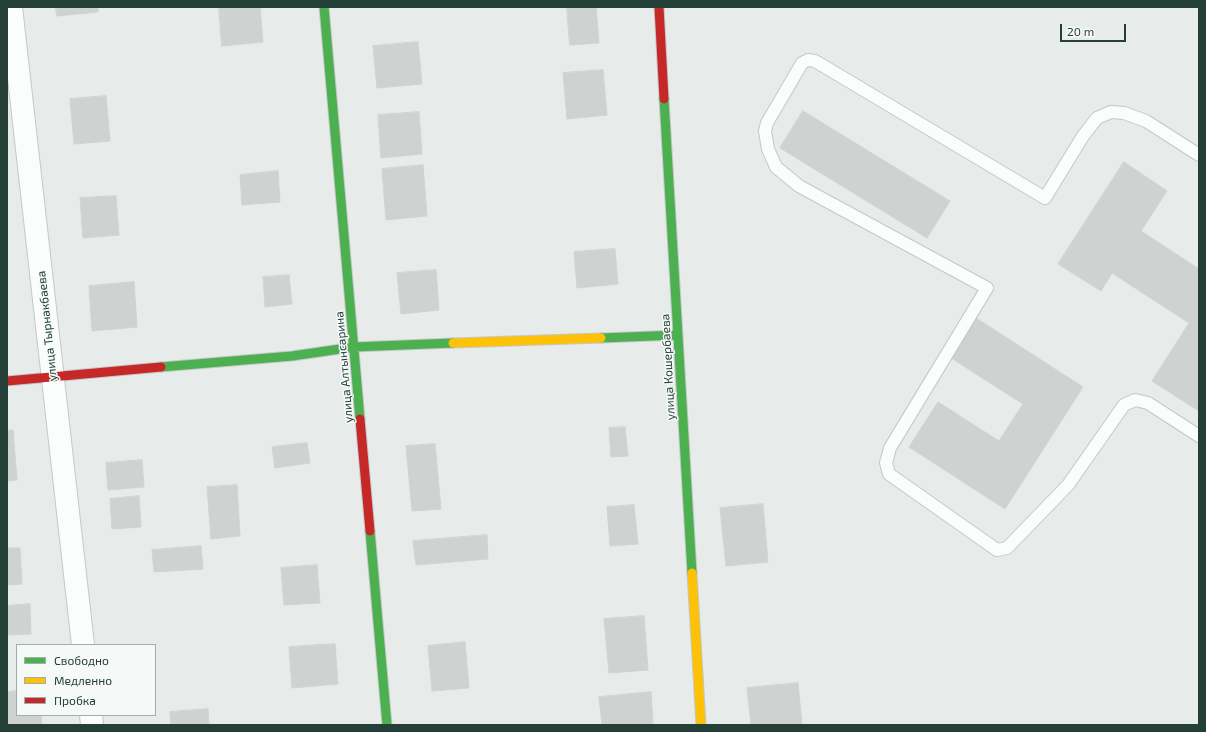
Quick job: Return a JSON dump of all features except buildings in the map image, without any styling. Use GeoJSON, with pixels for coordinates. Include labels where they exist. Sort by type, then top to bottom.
{"type":"FeatureCollection","features":[{"type":"Feature","properties":{"kind":"street","name":"улица Тырнакбаева"},"geometry":{"type":"LineString","coordinates":[[11,7],[83,644]]}},
{"type":"Feature","properties":{"kind":"street","name":"улица Алтынсарина"},"geometry":{"type":"LineString","coordinates":[[324,7],[387,725]]}},
{"type":"Feature","properties":{"kind":"street","name":"улица Кошербаева"},"geometry":{"type":"LineString","coordinates":[[659,7],[702,725]]}},
{"type":"Feature","properties":{"kind":"street"},"geometry":{"type":"LineString","coordinates":[[7,381],[292,356],[354,347],[678,335]]}},
{"type":"Feature","properties":{"kind":"lane"},"geometry":{"type":"LineString","coordinates":[[1199,155],[1146,121],[1124,113],[1111,112],[1097,118],[1083,136],[1045,198],[815,61],[808,60],[802,64],[768,123],[765,131],[768,148],[776,167],[799,186],[987,288],[890,448],[886,463],[889,474],[997,550],[1007,548],[1068,485],[1124,405],[1135,400],[1148,403],[1199,436]]}},
{"type":"Feature","properties":{"kind":"traffic: fast"},"geometry":{"type":"LineString","coordinates":[[324,7],[360,419]]}},
{"type":"Feature","properties":{"kind":"traffic: fast"},"geometry":{"type":"LineString","coordinates":[[664,99],[692,573]]}},
{"type":"Feature","properties":{"kind":"traffic: fast"},"geometry":{"type":"LineString","coordinates":[[601,338],[678,335]]}},
{"type":"Feature","properties":{"kind":"traffic: fast"},"geometry":{"type":"LineString","coordinates":[[161,367],[292,356],[354,347],[453,343]]}},
{"type":"Feature","properties":{"kind":"traffic: fast"},"geometry":{"type":"LineString","coordinates":[[370,531],[387,725]]}},
{"type":"Feature","properties":{"kind":"traffic: slow"},"geometry":{"type":"LineString","coordinates":[[453,343],[601,338]]}},
{"type":"Feature","properties":{"kind":"traffic: slow"},"geometry":{"type":"LineString","coordinates":[[692,573],[701,725]]}},
{"type":"Feature","properties":{"kind":"traffic: jam"},"geometry":{"type":"LineString","coordinates":[[659,7],[664,99]]}},
{"type":"Feature","properties":{"kind":"traffic: jam"},"geometry":{"type":"LineString","coordinates":[[7,381],[161,367]]}},
{"type":"Feature","properties":{"kind":"traffic: jam"},"geometry":{"type":"LineString","coordinates":[[360,419],[370,531]]}}]}
